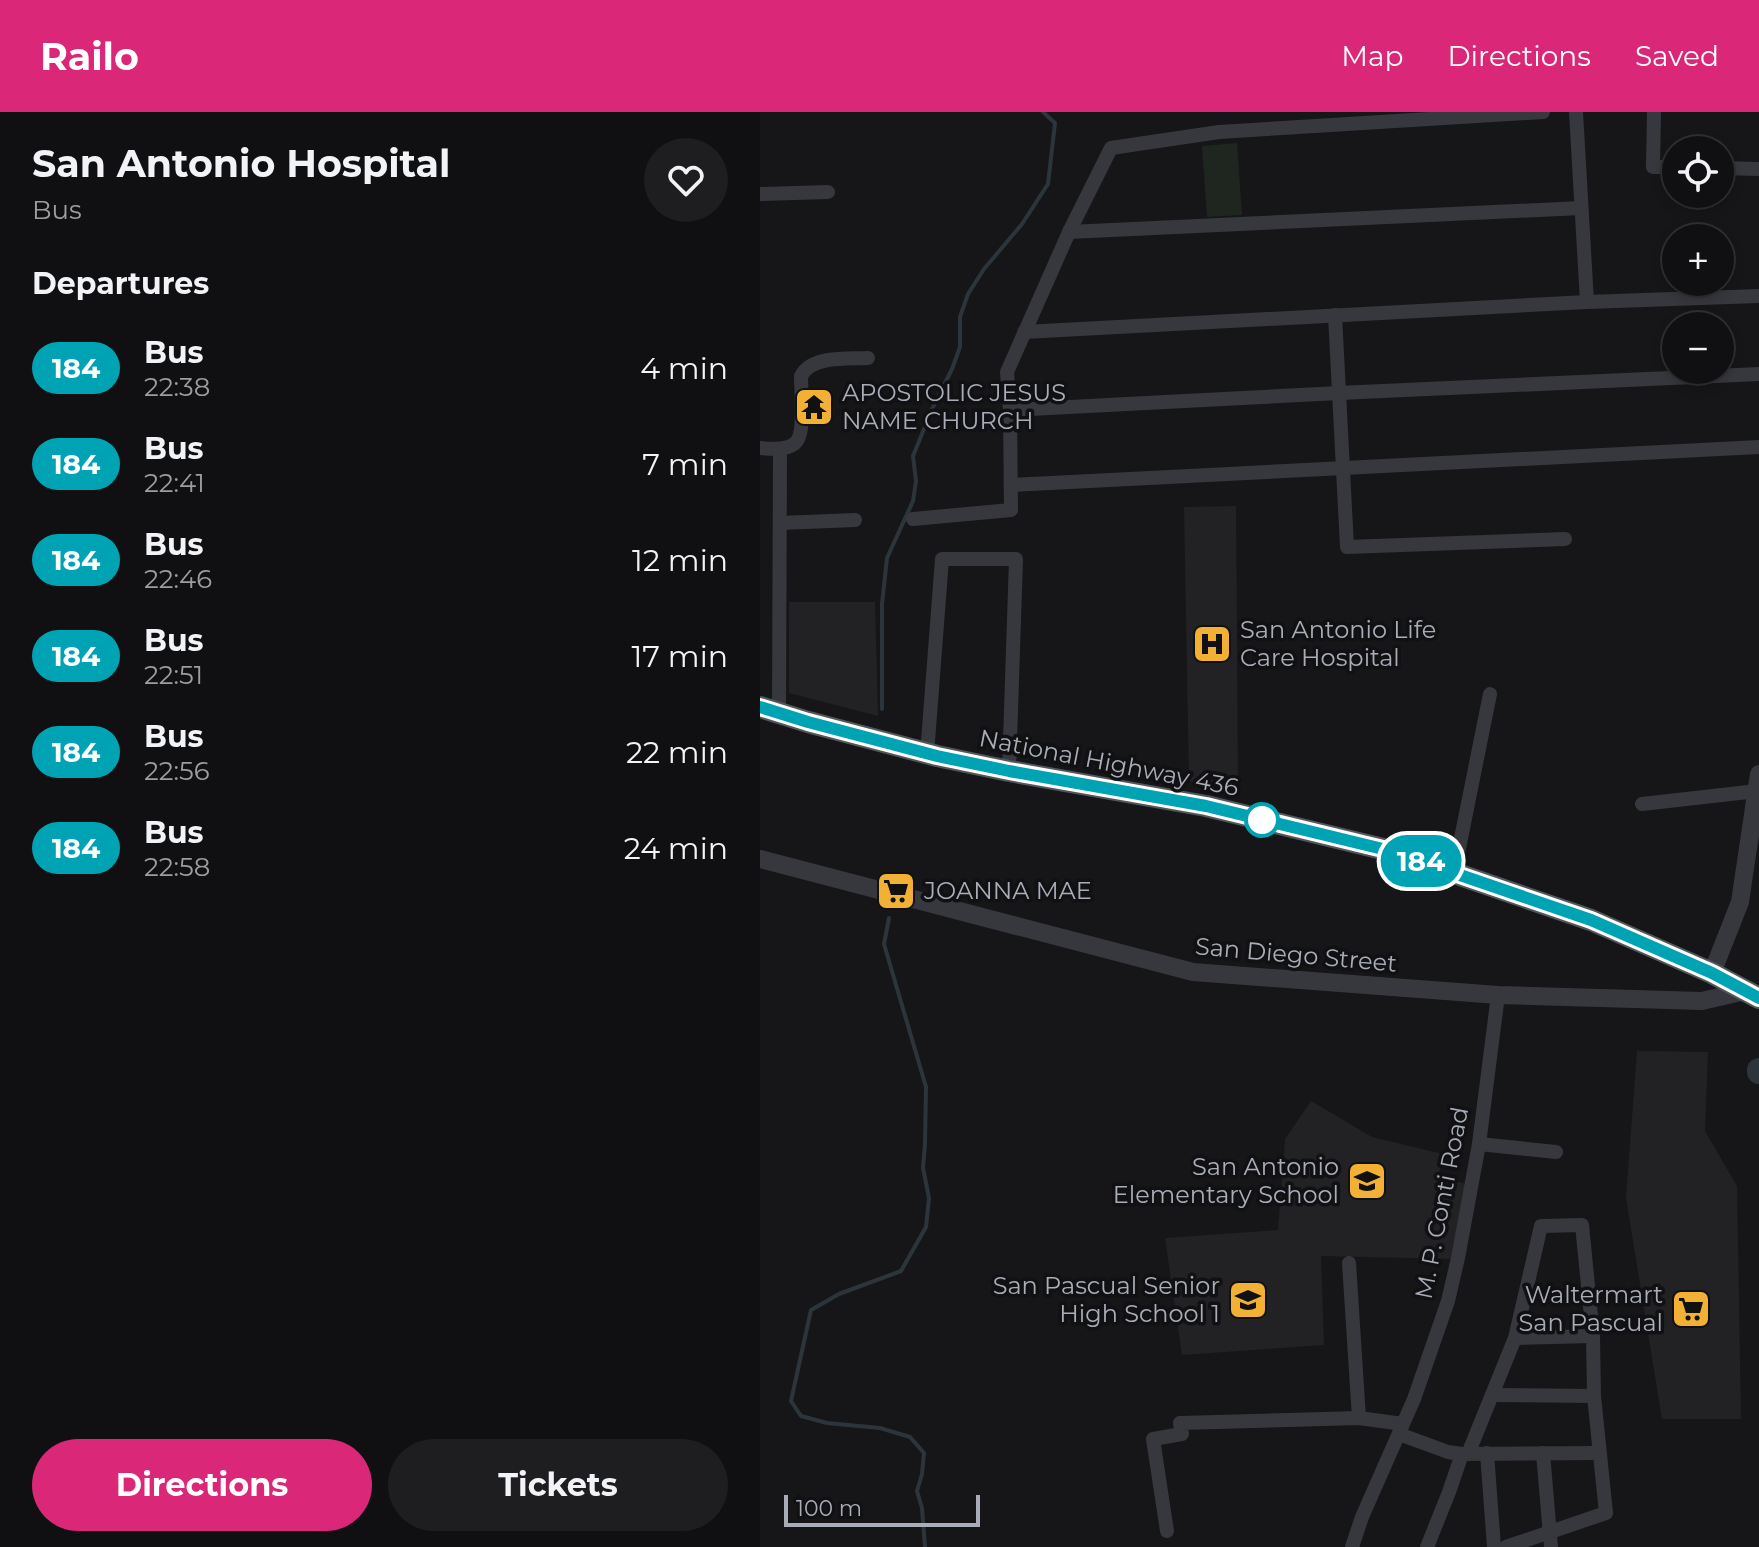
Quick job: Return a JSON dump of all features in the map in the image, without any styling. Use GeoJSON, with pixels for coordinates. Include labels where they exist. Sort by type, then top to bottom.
{"type":"FeatureCollection","features":[{"type":"Feature","properties":{"kind":"main road","name":"National Highway 436"},"geometry":{"type":"LineString","coordinates":[[770,710],[927,754],[1206,806],[1387,850],[1591,920],[1712,973],[1752,995]]}},
{"type":"Feature","properties":{"kind":"street"},"geometry":{"type":"LineString","coordinates":[[913,519],[1011,510],[1007,372],[1069,232],[1111,148],[1219,132],[1543,112]]}},
{"type":"Feature","properties":{"kind":"street"},"geometry":{"type":"LineString","coordinates":[[1576,112],[1587,302]]}},
{"type":"Feature","properties":{"kind":"street"},"geometry":{"type":"LineString","coordinates":[[1654,112],[1653,167],[1662,167]]}},
{"type":"Feature","properties":{"kind":"street"},"geometry":{"type":"LineString","coordinates":[[1734,168],[1759,169]]}},
{"type":"Feature","properties":{"kind":"street"},"geometry":{"type":"LineString","coordinates":[[760,194],[828,192]]}},
{"type":"Feature","properties":{"kind":"street"},"geometry":{"type":"LineString","coordinates":[[1069,232],[1581,208]]}},
{"type":"Feature","properties":{"kind":"street"},"geometry":{"type":"LineString","coordinates":[[1024,332],[1587,302],[1759,296]]}},
{"type":"Feature","properties":{"kind":"street"},"geometry":{"type":"LineString","coordinates":[[1335,315],[1347,547],[1565,539]]}},
{"type":"Feature","properties":{"kind":"street"},"geometry":{"type":"LineString","coordinates":[[760,448],[780,449],[798,440],[801,430],[801,376],[804,370],[833,359],[868,358]]}},
{"type":"Feature","properties":{"kind":"street"},"geometry":{"type":"LineString","coordinates":[[1010,410],[1759,374]]}},
{"type":"Feature","properties":{"kind":"street"},"geometry":{"type":"LineString","coordinates":[[1011,485],[1759,447]]}},
{"type":"Feature","properties":{"kind":"street"},"geometry":{"type":"LineString","coordinates":[[770,710],[780,523],[780,449]]}},
{"type":"Feature","properties":{"kind":"street"},"geometry":{"type":"LineString","coordinates":[[780,523],[855,520]]}},
{"type":"Feature","properties":{"kind":"street"},"geometry":{"type":"LineString","coordinates":[[927,754],[942,559],[1016,559],[1009,771]]}},
{"type":"Feature","properties":{"kind":"street"},"geometry":{"type":"LineString","coordinates":[[1454,873],[1490,694]]}},
{"type":"Feature","properties":{"kind":"street"},"geometry":{"type":"LineString","coordinates":[[1642,804],[1758,783],[1756,824],[1740,902],[1712,973]]}},
{"type":"Feature","properties":{"kind":"street","name":"San Diego Street"},"geometry":{"type":"LineString","coordinates":[[760,859],[1193,972],[1498,995],[1702,1001],[1752,995]]}},
{"type":"Feature","properties":{"kind":"street","name":"M. P. Conti Road"},"geometry":{"type":"LineString","coordinates":[[1352,1547],[1414,1399],[1448,1301],[1479,1144],[1498,995]]}},
{"type":"Feature","properties":{"kind":"street"},"geometry":{"type":"LineString","coordinates":[[1479,1144],[1556,1152]]}},
{"type":"Feature","properties":{"kind":"street"},"geometry":{"type":"LineString","coordinates":[[1427,1547],[1515,1338],[1541,1226],[1582,1225],[1606,1513],[1550,1540],[1506,1547]]}},
{"type":"Feature","properties":{"kind":"street"},"geometry":{"type":"LineString","coordinates":[[1349,1263],[1359,1418]]}},
{"type":"Feature","properties":{"kind":"street"},"geometry":{"type":"LineString","coordinates":[[1515,1338],[1593,1336]]}},
{"type":"Feature","properties":{"kind":"street"},"geometry":{"type":"LineString","coordinates":[[1492,1395],[1594,1396]]}},
{"type":"Feature","properties":{"kind":"street"},"geometry":{"type":"LineString","coordinates":[[1167,1531],[1153,1439],[1182,1434],[1180,1423],[1359,1418],[1401,1429],[1448,1452],[1599,1453]]}},
{"type":"Feature","properties":{"kind":"street"},"geometry":{"type":"LineString","coordinates":[[1487,1453],[1494,1547]]}},
{"type":"Feature","properties":{"kind":"street"},"geometry":{"type":"LineString","coordinates":[[1543,1453],[1550,1540]]}},
{"type":"Feature","properties":{"kind":"shaded area"},"geometry":{"type":"Polygon","coordinates":[[[1237,143],[1242,215],[1207,217],[1202,146],[1237,143]]]}},
{"type":"Feature","properties":{"kind":"shaded area","name":"San Antonio Life Care Hospital"},"geometry":{"type":"Polygon","coordinates":[[[1236,506],[1238,791],[1189,781],[1184,507],[1236,506]]]}},
{"type":"Feature","properties":{"kind":"shaded area"},"geometry":{"type":"Polygon","coordinates":[[[789,602],[875,602],[878,716],[789,693],[789,602]]]}},
{"type":"Feature","properties":{"kind":"shaded area","name":"Waltermart San Pascual"},"geometry":{"type":"Polygon","coordinates":[[[1637,1051],[1708,1052],[1705,1131],[1737,1186],[1741,1419],[1662,1419],[1626,1198],[1637,1051]]]}},
{"type":"Feature","properties":{"kind":"shaded area"},"geometry":{"type":"Polygon","coordinates":[[[1311,1101],[1372,1137],[1443,1154],[1438,1178],[1468,1184],[1451,1259],[1321,1256],[1324,1345],[1182,1355],[1165,1238],[1278,1230],[1285,1139],[1311,1101]]]}},
{"type":"Feature","properties":{"kind":"waterway"},"geometry":{"type":"LineString","coordinates":[[882,709],[882,604],[887,558],[913,501],[916,481],[913,456],[960,347],[960,317],[968,294],[984,269],[1022,224],[1048,184],[1055,123],[1043,112]]}},
{"type":"Feature","properties":{"kind":"waterway"},"geometry":{"type":"LineString","coordinates":[[889,918],[884,944],[926,1087],[923,1168],[929,1198],[926,1227],[901,1271],[839,1294],[811,1310],[791,1401],[801,1416],[827,1423],[880,1428],[910,1437],[924,1453],[917,1491],[922,1508],[925,1547]]}},
{"type":"Feature","properties":{"kind":"bus line","name":"184"},"geometry":{"type":"LineString","coordinates":[[760,707],[937,756],[1206,806],[1387,850],[1591,920],[1712,973],[1759,998]]}},
{"type":"Feature","properties":{"kind":"place","name":"APOSTOLIC JESUS NAME CHURCH"},"geometry":{"type":"Point","coordinates":[814,407]}},
{"type":"Feature","properties":{"kind":"place","name":"San Antonio Life Care Hospital"},"geometry":{"type":"Point","coordinates":[1212,644]}},
{"type":"Feature","properties":{"kind":"place","name":"JOANNA MAE"},"geometry":{"type":"Point","coordinates":[896,891]}},
{"type":"Feature","properties":{"kind":"place","name":"San Antonio Elementary School"},"geometry":{"type":"Point","coordinates":[1367,1181]}},
{"type":"Feature","properties":{"kind":"place","name":"San Pascual Senior High School 1"},"geometry":{"type":"Point","coordinates":[1248,1300]}},
{"type":"Feature","properties":{"kind":"place","name":"Waltermart San Pascual"},"geometry":{"type":"Point","coordinates":[1691,1309]}}]}
